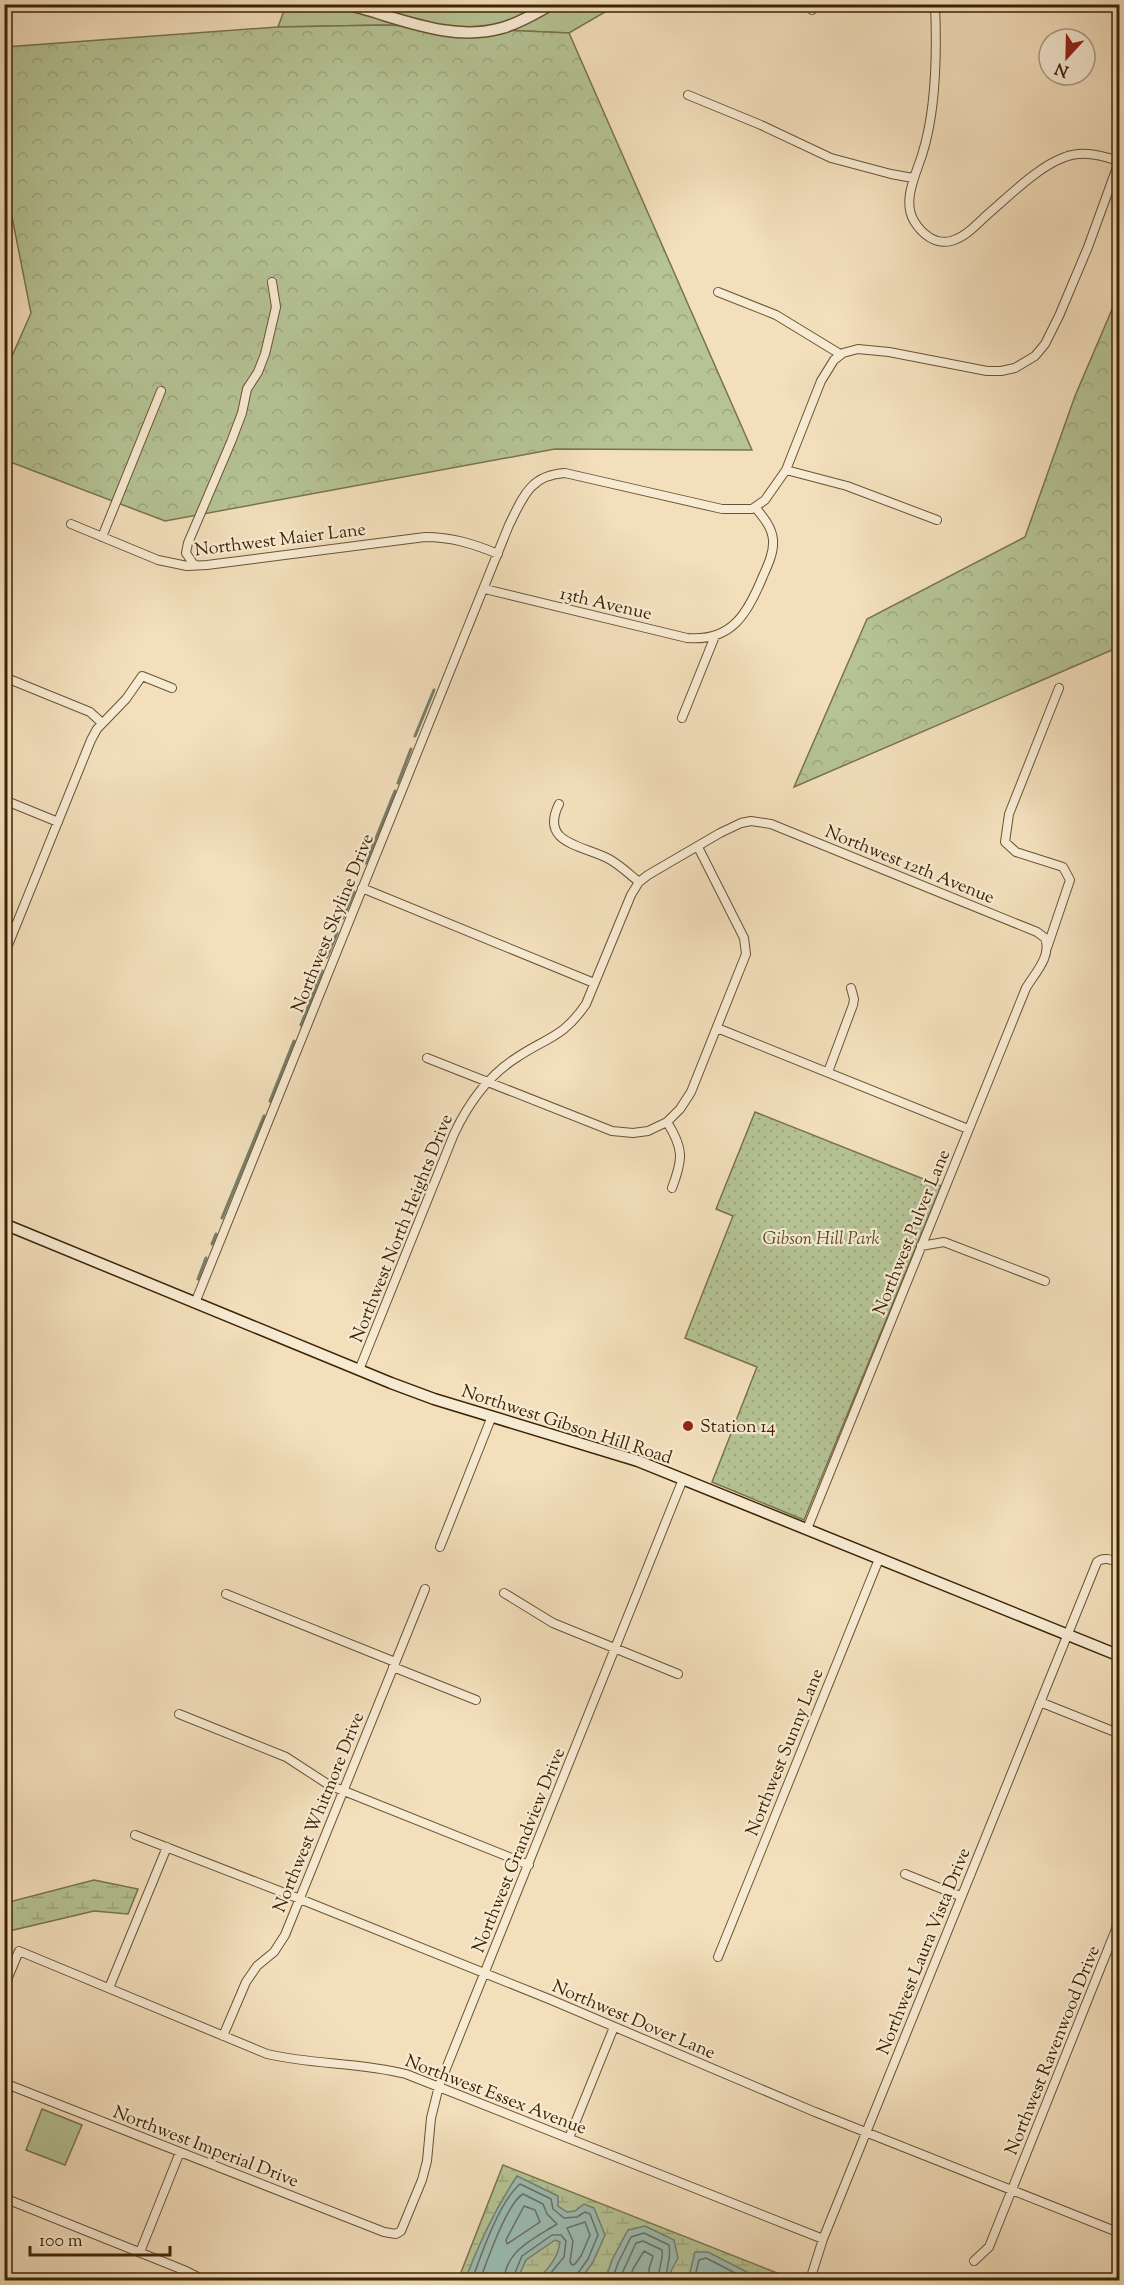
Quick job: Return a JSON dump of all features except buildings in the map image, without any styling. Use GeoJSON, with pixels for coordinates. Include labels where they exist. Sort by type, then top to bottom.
{"type":"FeatureCollection","features":[{"type":"Feature","properties":{"kind":"main road"},"geometry":{"type":"LineString","coordinates":[[345,4],[442,31],[472,33],[490,31],[519,22],[552,4]]}},
{"type":"Feature","properties":{"kind":"main road","name":"Northwest Gibson Hill Road"},"geometry":{"type":"LineString","coordinates":[[4,1224],[359,1370],[434,1399],[601,1448],[1119,1656]]}},
{"type":"Feature","properties":{"kind":"street"},"geometry":{"type":"LineString","coordinates":[[682,718],[718,635],[738,621],[750,606],[770,560],[773,541],[771,531],[755,507],[765,500],[786,470],[821,381],[834,360],[840,354],[858,349],[877,350],[987,371],[1001,371],[1029,361],[1045,344],[1059,316],[1102,213],[1119,160],[1094,154],[1076,154],[1065,156],[1046,166],[962,236],[945,242],[929,237],[912,218],[910,205],[913,178],[923,153],[930,121],[936,24],[935,4]]}},
{"type":"Feature","properties":{"kind":"street"},"geometry":{"type":"LineString","coordinates":[[688,95],[761,125],[831,158],[913,178]]}},
{"type":"Feature","properties":{"kind":"street"},"geometry":{"type":"LineString","coordinates":[[194,565],[186,553],[188,543],[231,442],[242,412],[247,389],[258,372],[271,334],[276,307],[272,282]]}},
{"type":"Feature","properties":{"kind":"street"},"geometry":{"type":"LineString","coordinates":[[718,291],[776,315],[840,354]]}},
{"type":"Feature","properties":{"kind":"street"},"geometry":{"type":"LineString","coordinates":[[102,537],[161,391]]}},
{"type":"Feature","properties":{"kind":"street"},"geometry":{"type":"LineString","coordinates":[[786,470],[847,486],[937,520]]}},
{"type":"Feature","properties":{"kind":"street","name":"Northwest Skyline Drive"},"geometry":{"type":"LineString","coordinates":[[195,1303],[509,525],[525,495],[539,478],[565,473],[722,509],[746,510],[755,507]]}},
{"type":"Feature","properties":{"kind":"street","name":"Northwest Maier Lane"},"geometry":{"type":"LineString","coordinates":[[71,524],[158,560],[194,565],[292,555],[425,537],[455,540],[486,548],[498,554]]}},
{"type":"Feature","properties":{"kind":"street","name":"13th Avenue"},"geometry":{"type":"LineString","coordinates":[[485,589],[687,638],[699,639],[718,635]]}},
{"type":"Feature","properties":{"kind":"street"},"geometry":{"type":"LineString","coordinates":[[4,676],[90,712],[102,723]]}},
{"type":"Feature","properties":{"kind":"street"},"geometry":{"type":"LineString","coordinates":[[4,955],[91,740],[102,723],[126,699],[142,676],[172,688]]}},
{"type":"Feature","properties":{"kind":"street","name":"Northwest Pulver Lane"},"geometry":{"type":"LineString","coordinates":[[807,1529],[1026,988],[1041,965],[1070,880],[1063,867],[1016,852],[1005,842],[1009,814],[1059,688]]}},
{"type":"Feature","properties":{"kind":"street"},"geometry":{"type":"LineString","coordinates":[[4,800],[58,822]]}},
{"type":"Feature","properties":{"kind":"street"},"geometry":{"type":"LineString","coordinates":[[559,804],[552,820],[557,834],[570,843],[609,859],[639,882]]}},
{"type":"Feature","properties":{"kind":"street","name":"Northwest North Heights Drive"},"geometry":{"type":"LineString","coordinates":[[359,1370],[458,1127],[473,1100],[514,1059],[568,1027],[586,1004],[631,895],[639,882],[741,823],[751,821],[771,824]]}},
{"type":"Feature","properties":{"kind":"street","name":"Northwest 12th Avenue"},"geometry":{"type":"LineString","coordinates":[[771,824],[1037,932],[1045,938],[1047,949]]}},
{"type":"Feature","properties":{"kind":"street"},"geometry":{"type":"LineString","coordinates":[[427,1058],[620,1133],[648,1131],[667,1122],[680,1109],[691,1092],[743,963],[745,944],[698,847]]}},
{"type":"Feature","properties":{"kind":"street"},"geometry":{"type":"LineString","coordinates":[[362,888],[594,983]]}},
{"type":"Feature","properties":{"kind":"street"},"geometry":{"type":"LineString","coordinates":[[4,924],[15,928]]}},
{"type":"Feature","properties":{"kind":"street"},"geometry":{"type":"LineString","coordinates":[[828,1072],[853,1005],[851,988]]}},
{"type":"Feature","properties":{"kind":"street"},"geometry":{"type":"LineString","coordinates":[[717,1028],[968,1129]]}},
{"type":"Feature","properties":{"kind":"street"},"geometry":{"type":"LineString","coordinates":[[667,1122],[677,1137],[681,1154],[679,1171],[672,1188]]}},
{"type":"Feature","properties":{"kind":"street"},"geometry":{"type":"LineString","coordinates":[[921,1246],[944,1242],[1045,1281]]}},
{"type":"Feature","properties":{"kind":"street"},"geometry":{"type":"LineString","coordinates":[[440,1547],[492,1416]]}},
{"type":"Feature","properties":{"kind":"street","name":"Northwest Grandview Drive"},"geometry":{"type":"LineString","coordinates":[[396,2234],[404,2227],[422,2180],[427,2161],[431,2118],[440,2086],[683,1479]]}},
{"type":"Feature","properties":{"kind":"street","name":"Northwest Sunny Lane"},"geometry":{"type":"LineString","coordinates":[[718,1957],[879,1559]]}},
{"type":"Feature","properties":{"kind":"street","name":"Northwest Laura Vista Drive"},"geometry":{"type":"LineString","coordinates":[[810,2280],[823,2239],[960,1896],[1097,1562],[1101,1559],[1109,1559],[1119,1563]]}},
{"type":"Feature","properties":{"kind":"street","name":"Northwest Whitmore Drive"},"geometry":{"type":"LineString","coordinates":[[223,2036],[246,1982],[257,1965],[274,1953],[285,1935],[425,1589]]}},
{"type":"Feature","properties":{"kind":"street"},"geometry":{"type":"LineString","coordinates":[[504,1593],[553,1623],[678,1674]]}},
{"type":"Feature","properties":{"kind":"street"},"geometry":{"type":"LineString","coordinates":[[226,1594],[476,1700]]}},
{"type":"Feature","properties":{"kind":"street"},"geometry":{"type":"LineString","coordinates":[[1040,1702],[1119,1734]]}},
{"type":"Feature","properties":{"kind":"street"},"geometry":{"type":"LineString","coordinates":[[179,1714],[285,1757],[316,1778],[529,1865]]}},
{"type":"Feature","properties":{"kind":"street","name":"Northwest Dover Lane"},"geometry":{"type":"LineString","coordinates":[[135,1835],[300,1899],[1012,2192],[1119,2233]]}},
{"type":"Feature","properties":{"kind":"street"},"geometry":{"type":"LineString","coordinates":[[109,1988],[167,1847]]}},
{"type":"Feature","properties":{"kind":"street"},"geometry":{"type":"LineString","coordinates":[[905,1874],[960,1896]]}},
{"type":"Feature","properties":{"kind":"street","name":"Northwest Ravenwood Drive"},"geometry":{"type":"LineString","coordinates":[[974,2261],[989,2247],[1119,1919]]}},
{"type":"Feature","properties":{"kind":"street","name":"Northwest Essex Avenue"},"geometry":{"type":"LineString","coordinates":[[4,1987],[19,1951],[267,2054],[291,2059],[387,2069],[440,2086],[823,2239]]}},
{"type":"Feature","properties":{"kind":"street"},"geometry":{"type":"LineString","coordinates":[[569,2138],[614,2027]]}},
{"type":"Feature","properties":{"kind":"street","name":"Northwest Imperial Drive"},"geometry":{"type":"LineString","coordinates":[[4,2083],[384,2232],[396,2234]]}},
{"type":"Feature","properties":{"kind":"street"},"geometry":{"type":"LineString","coordinates":[[140,2252],[180,2152]]}},
{"type":"Feature","properties":{"kind":"street"},"geometry":{"type":"LineString","coordinates":[[4,2198],[204,2280]]}},
{"type":"Feature","properties":{"kind":"green space"},"geometry":{"type":"Polygon","coordinates":[[[286,5],[617,5],[569,33],[386,25],[278,27],[286,5]]]}},
{"type":"Feature","properties":{"kind":"green space"},"geometry":{"type":"Polygon","coordinates":[[[385,25],[569,33],[752,450],[555,449],[165,521],[5,460],[5,372],[31,313],[12,217],[5,214],[5,47],[278,27],[385,25]]]}},
{"type":"Feature","properties":{"kind":"green space"},"geometry":{"type":"Polygon","coordinates":[[[1119,293],[1119,647],[794,787],[867,619],[1025,537],[1075,396],[1119,293]]]}},
{"type":"Feature","properties":{"kind":"green space","name":"Gibson Hill Park"},"geometry":{"type":"Polygon","coordinates":[[[755,1112],[941,1186],[804,1520],[712,1482],[757,1367],[685,1338],[733,1216],[716,1209],[755,1112]]]}},
{"type":"Feature","properties":{"kind":"green space"},"geometry":{"type":"Polygon","coordinates":[[[94,1880],[138,1889],[128,1914],[94,1911],[5,1932],[5,1903],[94,1880]]]}},
{"type":"Feature","properties":{"kind":"green space"},"geometry":{"type":"Polygon","coordinates":[[[42,2109],[82,2125],[65,2165],[26,2150],[42,2109]]]}},
{"type":"Feature","properties":{"kind":"green space"},"geometry":{"type":"Polygon","coordinates":[[[503,2165],[795,2280],[458,2280],[503,2165]]]}},
{"type":"Feature","properties":{"kind":"water"},"geometry":{"type":"Polygon","coordinates":[[[517,2176],[558,2196],[558,2206],[567,2212],[575,2211],[584,2204],[594,2208],[605,2235],[593,2262],[580,2280],[536,2280],[555,2258],[560,2242],[555,2240],[526,2260],[517,2280],[465,2280],[488,2226],[517,2176]]]}},
{"type":"Feature","properties":{"kind":"water"},"geometry":{"type":"Polygon","coordinates":[[[645,2226],[674,2240],[678,2258],[671,2271],[673,2280],[605,2280],[612,2260],[628,2230],[645,2226]]]}},
{"type":"Feature","properties":{"kind":"water"},"geometry":{"type":"Polygon","coordinates":[[[695,2252],[708,2252],[747,2272],[746,2280],[688,2280],[695,2252]]]}},
{"type":"Feature","properties":{"kind":"waterway"},"geometry":{"type":"LineString","coordinates":[[415,736],[434,690]]}},
{"type":"Feature","properties":{"kind":"waterway"},"geometry":{"type":"LineString","coordinates":[[398,783],[411,749]]}},
{"type":"Feature","properties":{"kind":"waterway"},"geometry":{"type":"LineString","coordinates":[[366,863],[395,791]]}},
{"type":"Feature","properties":{"kind":"waterway"},"geometry":{"type":"LineString","coordinates":[[343,918],[354,892]]}},
{"type":"Feature","properties":{"kind":"waterway"},"geometry":{"type":"LineString","coordinates":[[327,957],[337,933]]}},
{"type":"Feature","properties":{"kind":"waterway"},"geometry":{"type":"LineString","coordinates":[[301,1025],[322,971]]}},
{"type":"Feature","properties":{"kind":"waterway"},"geometry":{"type":"LineString","coordinates":[[270,1101],[294,1041]]}},
{"type":"Feature","properties":{"kind":"waterway"},"geometry":{"type":"LineString","coordinates":[[222,1218],[264,1116]]}},
{"type":"Feature","properties":{"kind":"waterway"},"geometry":{"type":"LineString","coordinates":[[212,1244],[216,1234]]}},
{"type":"Feature","properties":{"kind":"waterway"},"geometry":{"type":"LineString","coordinates":[[198,1279],[206,1258]]}},
{"type":"Feature","properties":{"kind":"place","name":"Station 14"},"geometry":{"type":"Point","coordinates":[688,1426]}}]}
